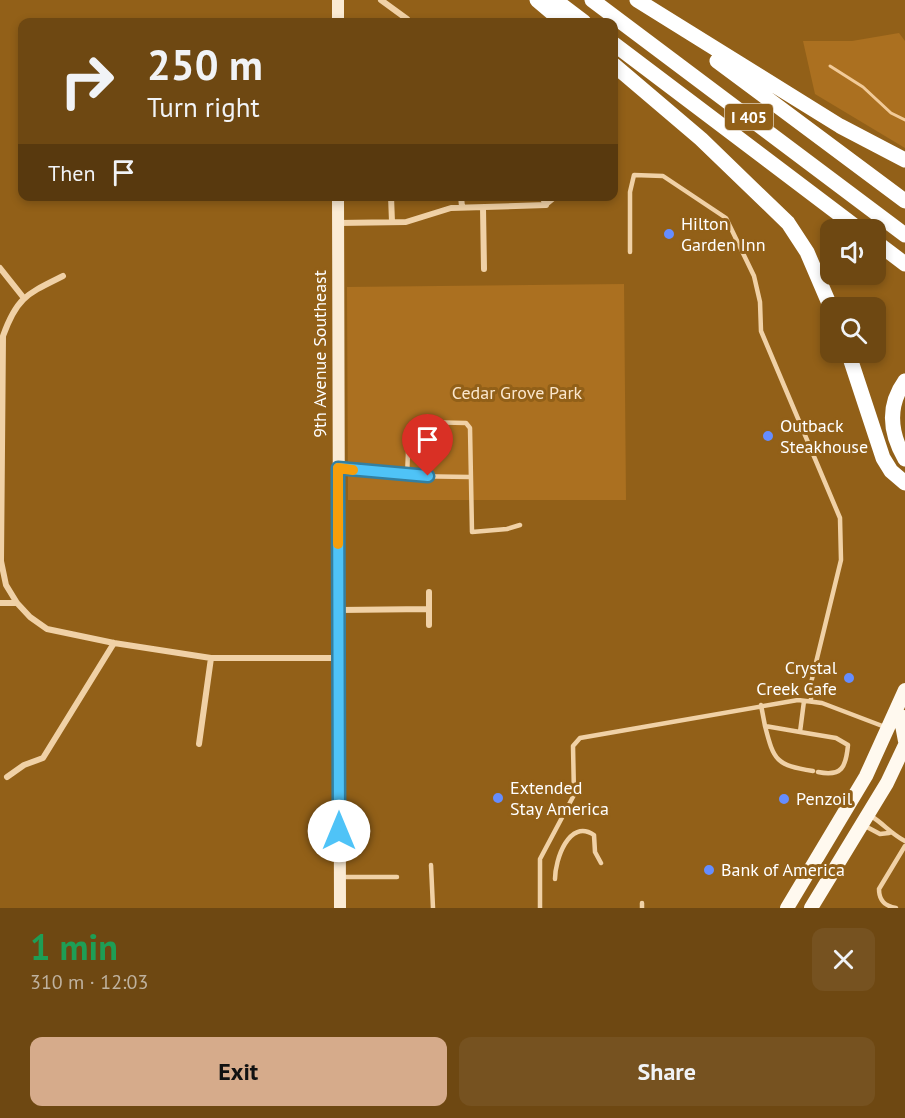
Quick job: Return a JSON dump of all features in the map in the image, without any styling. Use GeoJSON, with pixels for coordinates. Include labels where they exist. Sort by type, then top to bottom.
{"type":"FeatureCollection","features":[{"type":"Feature","properties":{"kind":"highway"},"geometry":{"type":"LineString","coordinates":[[537,0],[558,18]]}},
{"type":"Feature","properties":{"kind":"highway"},"geometry":{"type":"LineString","coordinates":[[542,0],[566,18]]}},
{"type":"Feature","properties":{"kind":"highway"},"geometry":{"type":"LineString","coordinates":[[555,0],[579,18]]}},
{"type":"Feature","properties":{"kind":"highway","name":"I 405"},"geometry":{"type":"LineString","coordinates":[[592,0],[616,18]]}},
{"type":"Feature","properties":{"kind":"highway","name":"I 405"},"geometry":{"type":"LineString","coordinates":[[603,0],[905,229]]}},
{"type":"Feature","properties":{"kind":"highway"},"geometry":{"type":"LineString","coordinates":[[637,0],[794,121],[905,201]]}},
{"type":"Feature","properties":{"kind":"highway"},"geometry":{"type":"LineString","coordinates":[[658,16],[840,126],[905,160]]}},
{"type":"Feature","properties":{"kind":"highway","name":"I 405"},"geometry":{"type":"LineString","coordinates":[[618,20],[905,235]]}},
{"type":"Feature","properties":{"kind":"highway","name":"I 405"},"geometry":{"type":"LineString","coordinates":[[618,48],[845,219]]}},
{"type":"Feature","properties":{"kind":"highway","name":"I 405"},"geometry":{"type":"LineString","coordinates":[[618,58],[831,219]]}},
{"type":"Feature","properties":{"kind":"highway"},"geometry":{"type":"LineString","coordinates":[[618,68],[701,139],[788,223],[807,252],[826,297]]}},
{"type":"Feature","properties":{"kind":"highway"},"geometry":{"type":"LineString","coordinates":[[886,250],[905,264]]}},
{"type":"Feature","properties":{"kind":"highway"},"geometry":{"type":"LineString","coordinates":[[886,260],[905,274]]}},
{"type":"Feature","properties":{"kind":"highway"},"geometry":{"type":"LineString","coordinates":[[852,363],[883,458],[891,471],[905,483]]}},
{"type":"Feature","properties":{"kind":"highway"},"geometry":{"type":"LineString","coordinates":[[905,381],[896,396],[892,419],[897,444],[905,459]]}},
{"type":"Feature","properties":{"kind":"main road"},"geometry":{"type":"LineString","coordinates":[[338,0],[338,18]]}},
{"type":"Feature","properties":{"kind":"main road","name":"9th Avenue Southeast"},"geometry":{"type":"LineString","coordinates":[[338,201],[340,908]]}},
{"type":"Feature","properties":{"kind":"main road"},"geometry":{"type":"LineString","coordinates":[[787,908],[866,776],[905,690]]}},
{"type":"Feature","properties":{"kind":"main road"},"geometry":{"type":"LineString","coordinates":[[811,908],[866,819],[905,743],[902,725],[905,717]]}},
{"type":"Feature","properties":{"kind":"street"},"geometry":{"type":"LineString","coordinates":[[381,0],[406,18]]}},
{"type":"Feature","properties":{"kind":"street"},"geometry":{"type":"LineString","coordinates":[[392,201],[392,222]]}},
{"type":"Feature","properties":{"kind":"street"},"geometry":{"type":"LineString","coordinates":[[462,201],[462,207]]}},
{"type":"Feature","properties":{"kind":"street"},"geometry":{"type":"LineString","coordinates":[[338,223],[406,222],[442,209],[546,205],[544,201]]}},
{"type":"Feature","properties":{"kind":"street"},"geometry":{"type":"LineString","coordinates":[[483,208],[484,269]]}},
{"type":"Feature","properties":{"kind":"street"},"geometry":{"type":"LineString","coordinates":[[0,268],[23,297]]}},
{"type":"Feature","properties":{"kind":"street"},"geometry":{"type":"LineString","coordinates":[[63,276],[23,297],[10,315],[3,336],[1,561],[6,585],[17,603],[30,617],[47,628],[114,643],[211,658],[338,658]]}},
{"type":"Feature","properties":{"kind":"street"},"geometry":{"type":"LineString","coordinates":[[429,592],[429,625]]}},
{"type":"Feature","properties":{"kind":"street"},"geometry":{"type":"LineString","coordinates":[[0,603],[17,603]]}},
{"type":"Feature","properties":{"kind":"street"},"geometry":{"type":"LineString","coordinates":[[338,610],[429,609]]}},
{"type":"Feature","properties":{"kind":"street"},"geometry":{"type":"LineString","coordinates":[[7,777],[24,765],[43,758],[114,643]]}},
{"type":"Feature","properties":{"kind":"street"},"geometry":{"type":"LineString","coordinates":[[199,744],[211,658]]}},
{"type":"Feature","properties":{"kind":"lane"},"geometry":{"type":"LineString","coordinates":[[630,252],[630,192],[634,175],[663,176],[726,219],[754,276],[760,302],[761,331],[840,518],[841,560],[811,683],[811,701]]}},
{"type":"Feature","properties":{"kind":"lane"},"geometry":{"type":"LineString","coordinates":[[546,205],[551,201]]}},
{"type":"Feature","properties":{"kind":"lane"},"geometry":{"type":"LineString","coordinates":[[408,476],[409,430],[420,422],[466,423],[470,428],[472,532],[507,529],[520,525]]}},
{"type":"Feature","properties":{"kind":"lane"},"geometry":{"type":"LineString","coordinates":[[338,468],[408,476],[470,477]]}},
{"type":"Feature","properties":{"kind":"lane"},"geometry":{"type":"LineString","coordinates":[[800,732],[804,700]]}},
{"type":"Feature","properties":{"kind":"lane"},"geometry":{"type":"LineString","coordinates":[[540,908],[540,859],[574,795],[573,746],[580,738],[761,705],[804,700],[887,728]]}},
{"type":"Feature","properties":{"kind":"lane"},"geometry":{"type":"LineString","coordinates":[[761,705],[765,726],[776,760],[786,766],[831,775],[838,773],[844,766],[848,745],[836,738],[765,726]]}},
{"type":"Feature","properties":{"kind":"lane"},"geometry":{"type":"LineString","coordinates":[[804,795],[849,805]]}},
{"type":"Feature","properties":{"kind":"lane"},"geometry":{"type":"LineString","coordinates":[[866,819],[880,834],[889,833]]}},
{"type":"Feature","properties":{"kind":"lane"},"geometry":{"type":"LineString","coordinates":[[866,819],[886,826],[889,833],[905,843],[879,888],[881,900],[887,906],[896,908]]}},
{"type":"Feature","properties":{"kind":"lane"},"geometry":{"type":"LineString","coordinates":[[555,879],[555,866],[571,834],[577,831],[588,831],[594,835],[595,852],[601,863]]}},
{"type":"Feature","properties":{"kind":"lane"},"geometry":{"type":"LineString","coordinates":[[431,865],[433,908]]}},
{"type":"Feature","properties":{"kind":"lane"},"geometry":{"type":"LineString","coordinates":[[340,877],[397,877]]}},
{"type":"Feature","properties":{"kind":"green space"},"geometry":{"type":"Polygon","coordinates":[[[899,33],[905,41],[905,148],[815,94],[803,41],[852,41],[899,33]]]}},
{"type":"Feature","properties":{"kind":"green space","name":"Cedar Grove Park"},"geometry":{"type":"Polygon","coordinates":[[[624,284],[626,500],[348,500],[347,287],[624,284]]]}},
{"type":"Feature","properties":{"kind":"waterway"},"geometry":{"type":"LineString","coordinates":[[830,66],[863,87],[891,113],[905,120]]}},
{"type":"Feature","properties":{"kind":"slow traffic"},"geometry":{"type":"LineString","coordinates":[[338,544],[338,468],[353,470]]}},
{"type":"Feature","properties":{"kind":"place","name":"Hilton Garden Inn"},"geometry":{"type":"Point","coordinates":[669,234]}},
{"type":"Feature","properties":{"kind":"place","name":"Outback Steakhouse"},"geometry":{"type":"Point","coordinates":[768,436]}},
{"type":"Feature","properties":{"kind":"place","name":"Crystal Creek Cafe"},"geometry":{"type":"Point","coordinates":[849,678]}},
{"type":"Feature","properties":{"kind":"place","name":"Extended Stay America"},"geometry":{"type":"Point","coordinates":[498,798]}},
{"type":"Feature","properties":{"kind":"place","name":"Penzoil"},"geometry":{"type":"Point","coordinates":[784,799]}},
{"type":"Feature","properties":{"kind":"place","name":"Bank of America"},"geometry":{"type":"Point","coordinates":[709,870]}},
{"type":"Feature","properties":{"kind":"route"},"geometry":{"type":"LineString","coordinates":[[339,831],[338,468],[428,476]]}}]}
